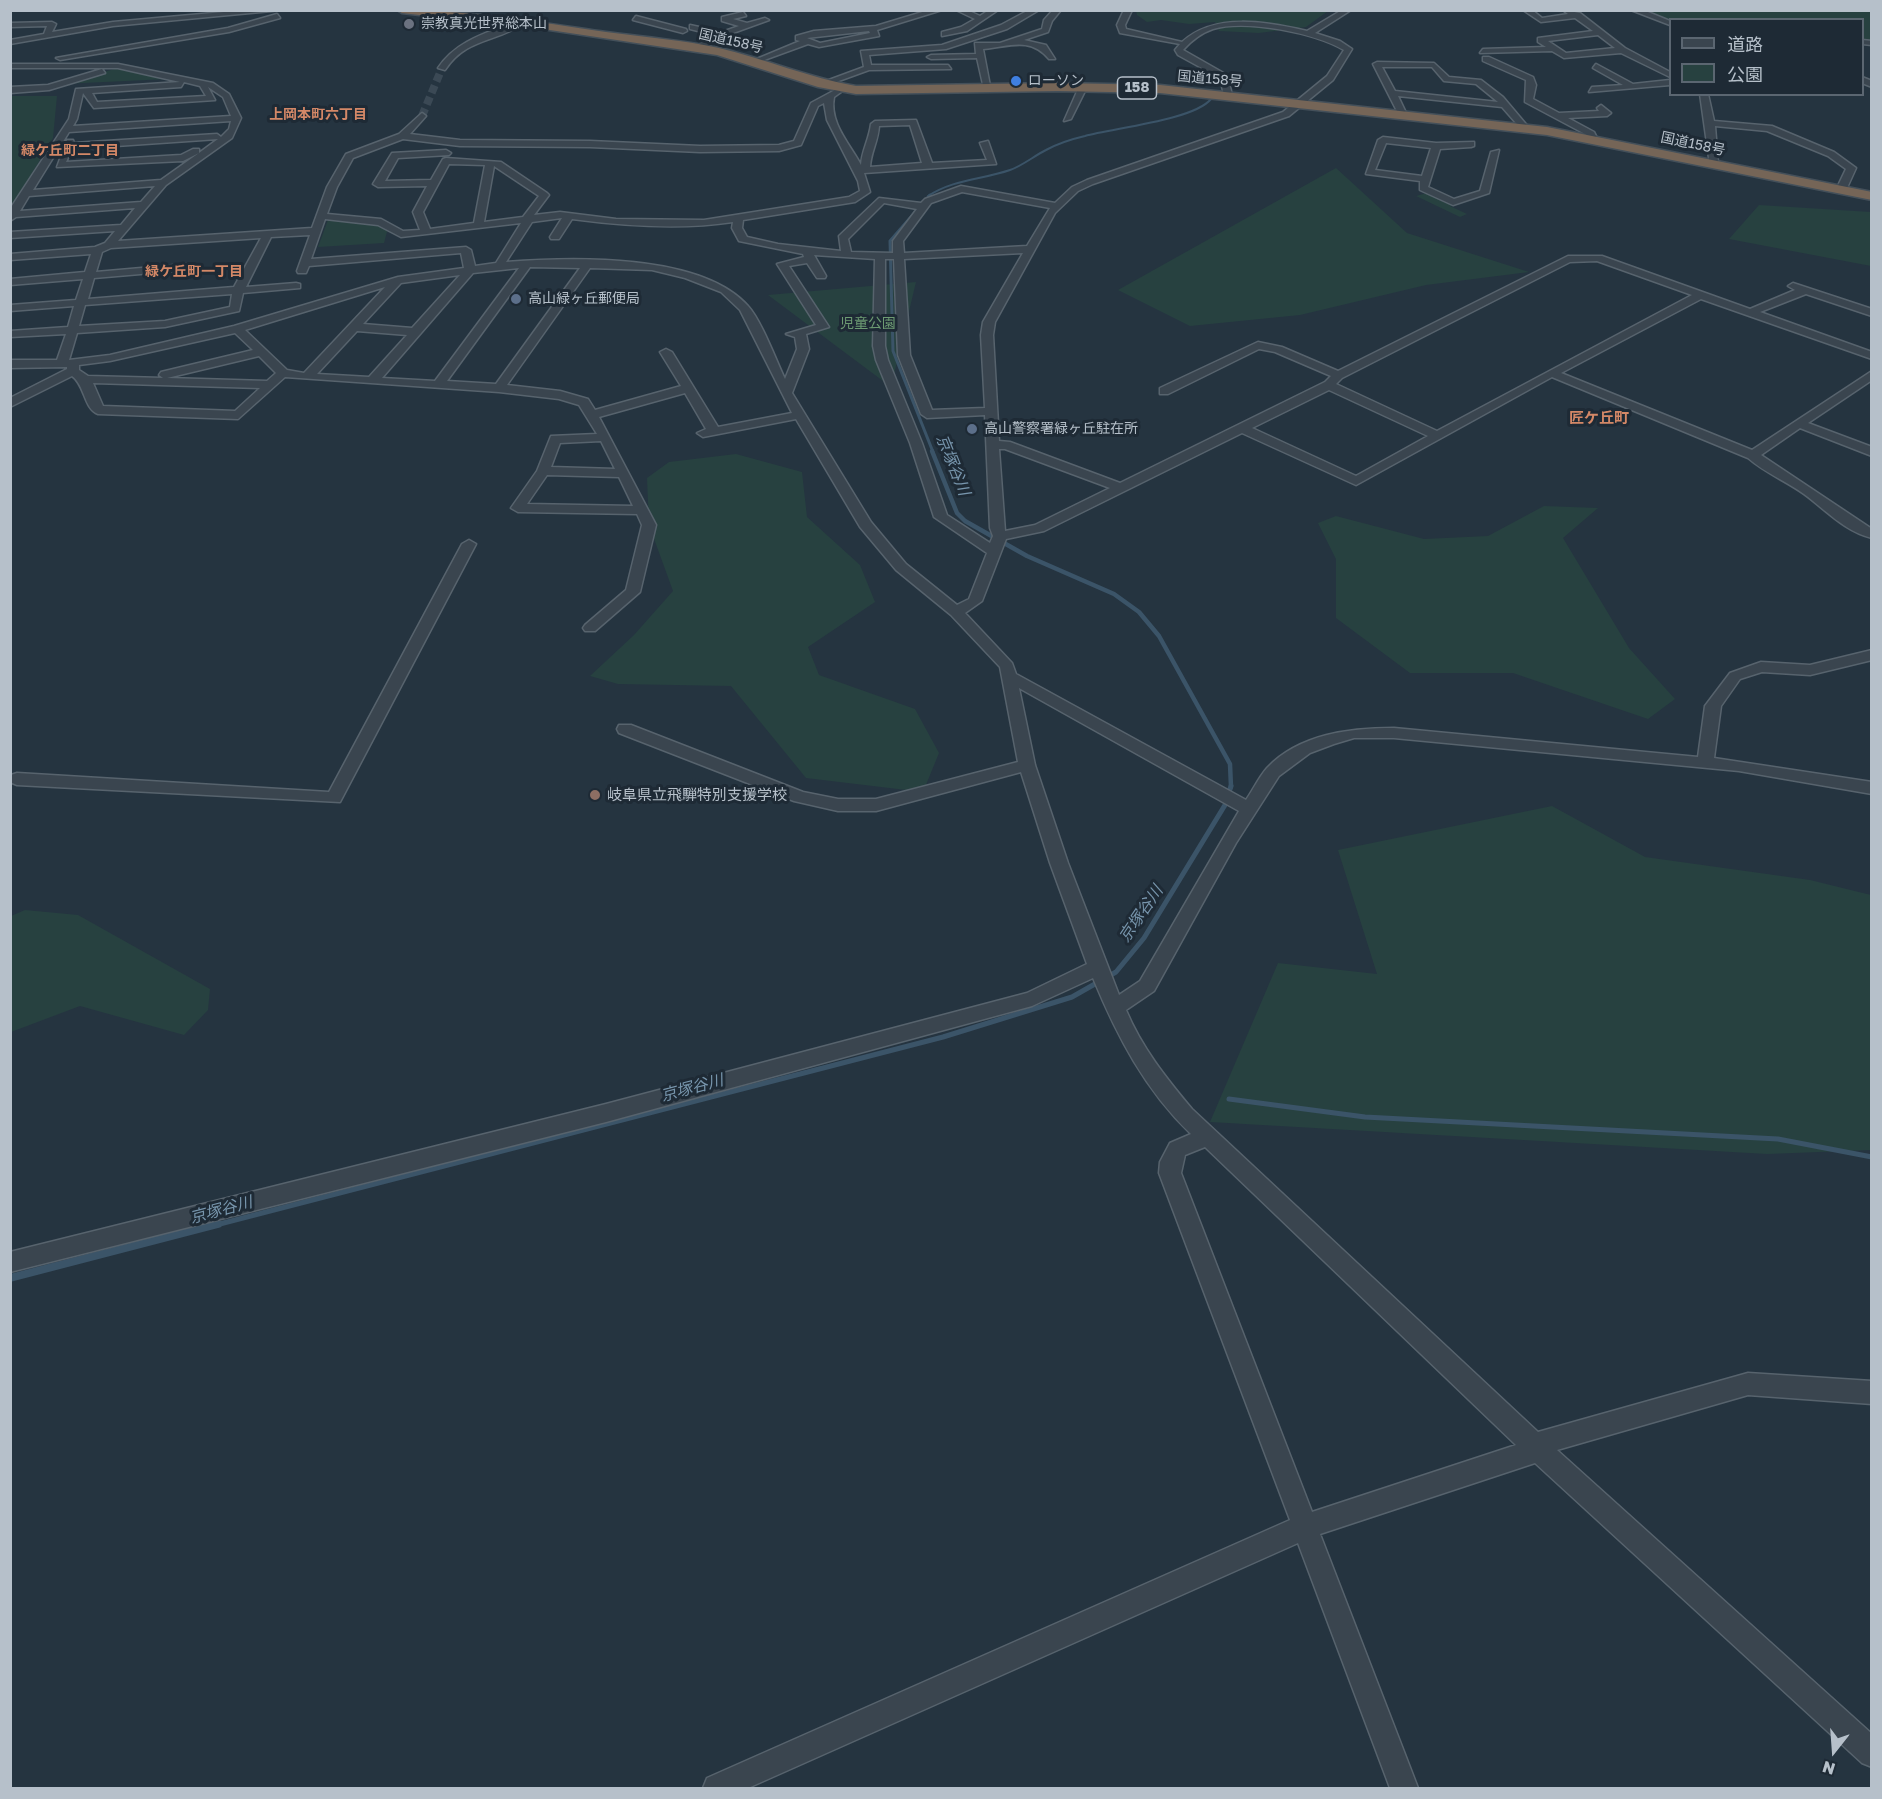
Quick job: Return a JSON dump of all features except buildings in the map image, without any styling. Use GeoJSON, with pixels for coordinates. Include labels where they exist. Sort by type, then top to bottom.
{"type":"FeatureCollection","features":[{"type":"Feature","properties":{"kind":"highway","name":"国道158号"},"geometry":{"type":"LineString","coordinates":[[402,10],[516,20],[700,48],[756,61],[826,90],[886,92],[1083,87],[1160,89],[1297,103],[1401,110],[1592,138],[1872,196]]}},
{"type":"Feature","properties":{"kind":"street"},"geometry":{"type":"LineString","coordinates":[[142,22],[143,18],[153,10]]}},
{"type":"Feature","properties":{"kind":"street"},"geometry":{"type":"LineString","coordinates":[[10,42],[142,22],[279,10]]}},
{"type":"Feature","properties":{"kind":"street"},"geometry":{"type":"LineString","coordinates":[[42,66],[100,46],[229,30],[259,23],[289,10],[286,10]]}},
{"type":"Feature","properties":{"kind":"street"},"geometry":{"type":"LineString","coordinates":[[899,10],[926,21]]}},
{"type":"Feature","properties":{"kind":"street"},"geometry":{"type":"LineString","coordinates":[[756,61],[775,56],[807,41],[799,38],[814,33],[871,28],[917,18],[939,10]]}},
{"type":"Feature","properties":{"kind":"street"},"geometry":{"type":"LineString","coordinates":[[959,10],[982,19]]}},
{"type":"Feature","properties":{"kind":"street"},"geometry":{"type":"LineString","coordinates":[[918,48],[920,42],[953,32],[982,19],[995,10]]}},
{"type":"Feature","properties":{"kind":"street"},"geometry":{"type":"LineString","coordinates":[[867,64],[864,53],[943,47],[976,37],[1036,10]]}},
{"type":"Feature","properties":{"kind":"street"},"geometry":{"type":"LineString","coordinates":[[402,135],[460,143],[700,149],[787,147],[800,141],[809,113],[826,90],[867,64],[979,52],[1045,30],[1048,20],[1058,10]]}},
{"type":"Feature","properties":{"kind":"street"},"geometry":{"type":"LineString","coordinates":[[1128,10],[1121,26],[1123,31],[1178,42]]}},
{"type":"Feature","properties":{"kind":"street"},"geometry":{"type":"LineString","coordinates":[[1308,34],[1348,10]]}},
{"type":"Feature","properties":{"kind":"street"},"geometry":{"type":"LineString","coordinates":[[1527,10],[1541,20],[1577,15]]}},
{"type":"Feature","properties":{"kind":"street"},"geometry":{"type":"LineString","coordinates":[[1566,10],[1577,15],[1622,50],[1669,74]]}},
{"type":"Feature","properties":{"kind":"street"},"geometry":{"type":"LineString","coordinates":[[1634,10],[1669,22]]}},
{"type":"Feature","properties":{"kind":"street"},"geometry":{"type":"LineString","coordinates":[[743,14],[725,19],[747,26]]}},
{"type":"Feature","properties":{"kind":"street"},"geometry":{"type":"LineString","coordinates":[[636,18],[680,32],[695,26],[722,34]]}},
{"type":"Feature","properties":{"kind":"street"},"geometry":{"type":"LineString","coordinates":[[442,68],[450,54],[516,20]]}},
{"type":"Feature","properties":{"kind":"street"},"geometry":{"type":"LineString","coordinates":[[700,48],[722,34],[765,20]]}},
{"type":"Feature","properties":{"kind":"street"},"geometry":{"type":"LineString","coordinates":[[10,25],[52,24],[47,36]]}},
{"type":"Feature","properties":{"kind":"street"},"geometry":{"type":"LineString","coordinates":[[956,612],[975,601],[999,540],[992,445],[987,335],[989,322],[1056,206],[1075,189],[1090,182],[1286,114],[1295,108],[1297,103],[1310,99],[1332,75],[1348,49],[1335,42],[1291,30],[1228,24],[1210,28],[1183,44],[1179,50],[1224,77],[1228,95]]}},
{"type":"Feature","properties":{"kind":"street"},"geometry":{"type":"LineString","coordinates":[[935,25],[953,32]]}},
{"type":"Feature","properties":{"kind":"street"},"geometry":{"type":"LineString","coordinates":[[1599,33],[1540,40],[1564,57],[1622,50]]}},
{"type":"Feature","properties":{"kind":"street"},"geometry":{"type":"LineString","coordinates":[[976,37],[988,89]]}},
{"type":"Feature","properties":{"kind":"street"},"geometry":{"type":"LineString","coordinates":[[456,40],[467,44]]}},
{"type":"Feature","properties":{"kind":"street"},"geometry":{"type":"LineString","coordinates":[[1015,40],[1043,47],[1052,57]]}},
{"type":"Feature","properties":{"kind":"street"},"geometry":{"type":"LineString","coordinates":[[1553,49],[1484,55],[1530,79],[1532,86],[1528,100],[1591,134],[1592,138]]}},
{"type":"Feature","properties":{"kind":"street"},"geometry":{"type":"LineString","coordinates":[[10,65],[22,54]]}},
{"type":"Feature","properties":{"kind":"street"},"geometry":{"type":"LineString","coordinates":[[867,64],[982,66]]}},
{"type":"Feature","properties":{"kind":"street"},"geometry":{"type":"LineString","coordinates":[[1443,109],[1401,110],[1377,64],[1434,65],[1447,79],[1478,82],[1506,105],[1526,129]]}},
{"type":"Feature","properties":{"kind":"street"},"geometry":{"type":"LineString","coordinates":[[10,65],[118,66],[202,84],[220,90],[232,104],[237,118],[234,130],[229,136],[163,183],[109,245],[97,250],[10,257]]}},
{"type":"Feature","properties":{"kind":"street"},"geometry":{"type":"LineString","coordinates":[[10,90],[49,87],[118,66]]}},
{"type":"Feature","properties":{"kind":"street"},"geometry":{"type":"LineString","coordinates":[[1596,66],[1639,95]]}},
{"type":"Feature","properties":{"kind":"street"},"geometry":{"type":"LineString","coordinates":[[1592,90],[1669,83]]}},
{"type":"Feature","properties":{"kind":"street"},"geometry":{"type":"LineString","coordinates":[[87,91],[94,105],[212,98],[202,84]]}},
{"type":"Feature","properties":{"kind":"street"},"geometry":{"type":"LineString","coordinates":[[202,84],[79,91],[69,146],[60,165],[183,158],[217,137],[237,118]]}},
{"type":"Feature","properties":{"kind":"street"},"geometry":{"type":"LineString","coordinates":[[1067,119],[1083,87]]}},
{"type":"Feature","properties":{"kind":"street"},"geometry":{"type":"LineString","coordinates":[[321,216],[381,222],[405,234],[529,217],[569,216],[616,222],[669,224],[738,218],[858,198],[864,192],[861,170],[845,148],[827,108],[826,90]]}},
{"type":"Feature","properties":{"kind":"street"},"geometry":{"type":"LineString","coordinates":[[1394,93],[1506,105]]}},
{"type":"Feature","properties":{"kind":"street"},"geometry":{"type":"LineString","coordinates":[[1704,96],[1710,123],[1713,163]]}},
{"type":"Feature","properties":{"kind":"street"},"geometry":{"type":"LineString","coordinates":[[1556,116],[1607,113],[1601,108]]}},
{"type":"Feature","properties":{"kind":"street"},"geometry":{"type":"LineString","coordinates":[[288,314],[286,308],[306,263],[332,187],[351,154],[402,135],[418,123],[422,116]]}},
{"type":"Feature","properties":{"kind":"street"},"geometry":{"type":"LineString","coordinates":[[72,128],[237,118]]}},
{"type":"Feature","properties":{"kind":"street"},"geometry":{"type":"LineString","coordinates":[[861,170],[866,166],[866,152],[874,140],[875,124],[913,122],[928,166]]}},
{"type":"Feature","properties":{"kind":"street"},"geometry":{"type":"LineString","coordinates":[[1710,123],[1769,128],[1831,154],[1851,168],[1841,190]]}},
{"type":"Feature","properties":{"kind":"street"},"geometry":{"type":"LineString","coordinates":[[12,216],[72,128]]}},
{"type":"Feature","properties":{"kind":"street"},"geometry":{"type":"LineString","coordinates":[[69,146],[217,137]]}},
{"type":"Feature","properties":{"kind":"street"},"geometry":{"type":"LineString","coordinates":[[1426,179],[1369,172],[1383,141],[1436,146],[1471,144]]}},
{"type":"Feature","properties":{"kind":"street"},"geometry":{"type":"LineString","coordinates":[[861,170],[993,162],[985,143]]}},
{"type":"Feature","properties":{"kind":"street"},"geometry":{"type":"LineString","coordinates":[[434,183],[378,184],[395,155],[515,151],[581,152],[602,145]]}},
{"type":"Feature","properties":{"kind":"street"},"geometry":{"type":"LineString","coordinates":[[1436,146],[1423,188],[1453,202],[1484,193],[1496,152]]}},
{"type":"Feature","properties":{"kind":"street"},"geometry":{"type":"LineString","coordinates":[[426,232],[418,212],[446,160],[498,164],[544,195],[503,256],[500,266]]}},
{"type":"Feature","properties":{"kind":"street"},"geometry":{"type":"LineString","coordinates":[[479,224],[490,162]]}},
{"type":"Feature","properties":{"kind":"street"},"geometry":{"type":"LineString","coordinates":[[26,193],[163,183]]}},
{"type":"Feature","properties":{"kind":"street"},"geometry":{"type":"LineString","coordinates":[[1056,206],[961,189],[928,201],[890,255],[879,346],[882,360],[916,443],[941,518],[999,540],[1039,528],[1242,428],[1329,385],[1338,375],[1568,259],[1598,258],[1872,356]]}},
{"type":"Feature","properties":{"kind":"street"},"geometry":{"type":"LineString","coordinates":[[847,256],[843,238],[882,200],[925,207]]}},
{"type":"Feature","properties":{"kind":"street"},"geometry":{"type":"LineString","coordinates":[[12,216],[143,205]]}},
{"type":"Feature","properties":{"kind":"street"},"geometry":{"type":"LineString","coordinates":[[555,237],[569,216]]}},
{"type":"Feature","properties":{"kind":"street"},"geometry":{"type":"LineString","coordinates":[[738,218],[737,228],[743,238],[809,256],[951,256],[1030,249]]}},
{"type":"Feature","properties":{"kind":"street"},"geometry":{"type":"LineString","coordinates":[[10,235],[122,228]]}},
{"type":"Feature","properties":{"kind":"street"},"geometry":{"type":"LineString","coordinates":[[10,308],[80,303],[187,267],[268,234],[318,231]]}},
{"type":"Feature","properties":{"kind":"street"},"geometry":{"type":"LineString","coordinates":[[10,334],[165,324],[235,309],[238,291],[268,234]]}},
{"type":"Feature","properties":{"kind":"street"},"geometry":{"type":"LineString","coordinates":[[109,245],[187,267],[238,291],[296,286]]}},
{"type":"Feature","properties":{"kind":"street"},"geometry":{"type":"LineString","coordinates":[[306,263],[459,249],[466,250],[470,270]]}},
{"type":"Feature","properties":{"kind":"street"},"geometry":{"type":"LineString","coordinates":[[69,366],[72,330],[97,250]]}},
{"type":"Feature","properties":{"kind":"street"},"geometry":{"type":"LineString","coordinates":[[890,255],[904,356],[927,414],[991,411]]}},
{"type":"Feature","properties":{"kind":"street"},"geometry":{"type":"LineString","coordinates":[[809,256],[821,276]]}},
{"type":"Feature","properties":{"kind":"street"},"geometry":{"type":"LineString","coordinates":[[786,393],[803,349],[796,333],[823,327],[782,264],[809,256]]}},
{"type":"Feature","properties":{"kind":"street"},"geometry":{"type":"LineString","coordinates":[[439,384],[527,264]]}},
{"type":"Feature","properties":{"kind":"street"},"geometry":{"type":"LineString","coordinates":[[499,388],[588,264]]}},
{"type":"Feature","properties":{"kind":"street"},"geometry":{"type":"LineString","coordinates":[[10,364],[69,366],[110,358],[237,329],[398,280],[500,266],[588,264],[652,267],[689,276],[725,290],[745,309],[786,393],[866,524],[901,567],[956,612],[1007,666],[1027,765],[1059,863],[1125,1031],[1152,1075],[1207,1137],[1539,1450],[1868,1746]]}},
{"type":"Feature","properties":{"kind":"street"},"geometry":{"type":"LineString","coordinates":[[10,282],[187,267]]}},
{"type":"Feature","properties":{"kind":"street"},"geometry":{"type":"LineString","coordinates":[[373,380],[470,270]]}},
{"type":"Feature","properties":{"kind":"street"},"geometry":{"type":"LineString","coordinates":[[309,375],[398,280]]}},
{"type":"Feature","properties":{"kind":"street"},"geometry":{"type":"LineString","coordinates":[[1793,286],[1872,313]]}},
{"type":"Feature","properties":{"kind":"street"},"geometry":{"type":"LineString","coordinates":[[1751,312],[1806,290]]}},
{"type":"Feature","properties":{"kind":"street"},"geometry":{"type":"LineString","coordinates":[[1242,428],[1356,481],[1551,373],[1702,294]]}},
{"type":"Feature","properties":{"kind":"street"},"geometry":{"type":"LineString","coordinates":[[354,327],[416,332]]}},
{"type":"Feature","properties":{"kind":"street"},"geometry":{"type":"LineString","coordinates":[[237,329],[283,374]]}},
{"type":"Feature","properties":{"kind":"street"},"geometry":{"type":"LineString","coordinates":[[1164,391],[1258,345],[1278,349],[1338,375]]}},
{"type":"Feature","properties":{"kind":"street"},"geometry":{"type":"LineString","coordinates":[[146,381],[261,352]]}},
{"type":"Feature","properties":{"kind":"street"},"geometry":{"type":"LineString","coordinates":[[666,352],[688,388],[709,432],[800,415]]}},
{"type":"Feature","properties":{"kind":"street"},"geometry":{"type":"LineString","coordinates":[[69,366],[85,379],[98,410],[238,416],[268,385],[283,374],[499,388],[560,395],[584,402],[605,437],[649,525],[633,592],[590,628]]}},
{"type":"Feature","properties":{"kind":"street"},"geometry":{"type":"LineString","coordinates":[[10,403],[69,366]]}},
{"type":"Feature","properties":{"kind":"street"},"geometry":{"type":"LineString","coordinates":[[1551,373],[1753,455],[1762,464],[1808,491],[1853,528],[1872,534]]}},
{"type":"Feature","properties":{"kind":"street"},"geometry":{"type":"LineString","coordinates":[[1753,455],[1872,374]]}},
{"type":"Feature","properties":{"kind":"street"},"geometry":{"type":"LineString","coordinates":[[85,379],[268,385]]}},
{"type":"Feature","properties":{"kind":"street"},"geometry":{"type":"LineString","coordinates":[[1329,385],[1438,436]]}},
{"type":"Feature","properties":{"kind":"street"},"geometry":{"type":"LineString","coordinates":[[591,415],[688,388]]}},
{"type":"Feature","properties":{"kind":"street"},"geometry":{"type":"LineString","coordinates":[[1800,424],[1872,452]]}},
{"type":"Feature","properties":{"kind":"street"},"geometry":{"type":"LineString","coordinates":[[605,437],[555,439],[543,471],[518,508],[641,510]]}},
{"type":"Feature","properties":{"kind":"street"},"geometry":{"type":"LineString","coordinates":[[992,445],[1006,445],[1119,487]]}},
{"type":"Feature","properties":{"kind":"street"},"geometry":{"type":"LineString","coordinates":[[543,471],[623,472]]}},
{"type":"Feature","properties":{"kind":"street"},"geometry":{"type":"LineString","coordinates":[[17,779],[334,798],[469,544]]}},
{"type":"Feature","properties":{"kind":"street"},"geometry":{"type":"LineString","coordinates":[[1705,763],[1713,706],[1735,676],[1761,668],[1810,670],[1872,655]]}},
{"type":"Feature","properties":{"kind":"street"},"geometry":{"type":"LineString","coordinates":[[1009,676],[1249,809]]}},
{"type":"Feature","properties":{"kind":"street"},"geometry":{"type":"LineString","coordinates":[[625,729],[800,797],[838,805],[876,805],[1027,765]]}},
{"type":"Feature","properties":{"kind":"street"},"geometry":{"type":"LineString","coordinates":[[10,1263],[606,1113],[1032,999],[1106,986],[1147,986],[1228,840],[1273,772],[1304,749],[1354,734],[1394,733],[1739,765],[1872,788]]}},
{"type":"Feature","properties":{"kind":"street"},"geometry":{"type":"LineString","coordinates":[[1207,1137],[1177,1149],[1170,1162],[1170,1173],[1404,1788]]}},
{"type":"Feature","properties":{"kind":"street"},"geometry":{"type":"LineString","coordinates":[[717,1788],[1304,1527],[1539,1450],[1546,1442],[1748,1384],[1872,1393]]}},
{"type":"Feature","properties":{"kind":"green space"},"geometry":{"type":"Polygon","coordinates":[[[1136,11],[1328,11],[1306,27],[1259,33],[1219,31],[1215,22],[1189,24],[1161,20],[1147,22],[1137,15],[1136,11]]]}},
{"type":"Feature","properties":{"kind":"green space"},"geometry":{"type":"Polygon","coordinates":[[[1640,11],[1871,11],[1871,41],[1864,41],[1864,18],[1669,18],[1669,21],[1640,11]]]}},
{"type":"Feature","properties":{"kind":"green space"},"geometry":{"type":"Polygon","coordinates":[[[118,68],[168,79],[62,84],[118,68]]]}},
{"type":"Feature","properties":{"kind":"green space"},"geometry":{"type":"Polygon","coordinates":[[[11,96],[57,96],[53,138],[11,209],[11,96]]]}},
{"type":"Feature","properties":{"kind":"green space"},"geometry":{"type":"Polygon","coordinates":[[[1336,168],[1407,233],[1529,272],[1426,285],[1300,315],[1190,326],[1118,290],[1336,168]]]}},
{"type":"Feature","properties":{"kind":"green space"},"geometry":{"type":"Polygon","coordinates":[[[1427,193],[1467,214],[1460,217],[1416,196],[1427,193]]]}},
{"type":"Feature","properties":{"kind":"green space"},"geometry":{"type":"Polygon","coordinates":[[[1759,205],[1871,212],[1871,266],[1729,239],[1759,205]]]}},
{"type":"Feature","properties":{"kind":"green space"},"geometry":{"type":"Polygon","coordinates":[[[334,217],[388,228],[384,243],[318,247],[328,220],[334,217]]]}},
{"type":"Feature","properties":{"kind":"green space","name":"児童公園"},"geometry":{"type":"Polygon","coordinates":[[[916,282],[891,387],[768,295],[916,282]]]}},
{"type":"Feature","properties":{"kind":"green space"},"geometry":{"type":"Polygon","coordinates":[[[736,454],[802,472],[807,517],[860,565],[875,602],[808,647],[819,675],[915,709],[939,753],[923,792],[806,778],[731,686],[618,684],[590,676],[634,635],[673,591],[649,525],[647,478],[669,462],[736,454]]]}},
{"type":"Feature","properties":{"kind":"green space"},"geometry":{"type":"Polygon","coordinates":[[[1544,506],[1598,508],[1563,538],[1629,648],[1675,699],[1648,719],[1513,673],[1410,673],[1336,618],[1336,559],[1318,523],[1336,516],[1424,539],[1488,536],[1544,506]]]}},
{"type":"Feature","properties":{"kind":"green space"},"geometry":{"type":"Polygon","coordinates":[[[1552,806],[1645,857],[1810,880],[1871,895],[1871,1150],[1767,1154],[1210,1122],[1278,963],[1377,974],[1338,850],[1552,806]]]}},
{"type":"Feature","properties":{"kind":"green space"},"geometry":{"type":"Polygon","coordinates":[[[25,910],[78,915],[210,989],[208,1010],[184,1035],[80,1006],[11,1032],[11,916],[25,910]]]}},
{"type":"Feature","properties":{"kind":"waterway","name":"京塚谷川"},"geometry":{"type":"LineString","coordinates":[[928,196],[948,186],[1014,168],[1065,142],[1188,113],[1211,99]]}},
{"type":"Feature","properties":{"kind":"waterway","name":"京塚谷川"},"geometry":{"type":"LineString","coordinates":[[930,195],[890,241],[893,351],[933,452]]}},
{"type":"Feature","properties":{"kind":"waterway","name":"京塚谷川"},"geometry":{"type":"LineString","coordinates":[[932,451],[957,513],[965,521],[1027,556],[1114,594],[1139,612],[1159,636],[1230,764],[1231,786]]}},
{"type":"Feature","properties":{"kind":"waterway","name":"京塚谷川"},"geometry":{"type":"LineString","coordinates":[[212,1226],[943,1037],[1072,997],[1116,972],[1144,938],[1225,805],[1231,786]]}},
{"type":"Feature","properties":{"kind":"waterway"},"geometry":{"type":"LineString","coordinates":[[1229,1099],[1365,1117],[1778,1139],[1872,1157]]}},
{"type":"Feature","properties":{"kind":"waterway","name":"京塚谷川"},"geometry":{"type":"LineString","coordinates":[[10,1278],[218,1224]]}},
{"type":"Feature","properties":{"kind":"tunnel"},"geometry":{"type":"LineString","coordinates":[[422,116],[442,68]]}},
{"type":"Feature","properties":{"kind":"place","name":"崇教真光世界総本山"},"geometry":{"type":"Point","coordinates":[409,24]}},
{"type":"Feature","properties":{"kind":"place","name":"ローソン"},"geometry":{"type":"Point","coordinates":[1016,81]}},
{"type":"Feature","properties":{"kind":"place","name":"高山緑ヶ丘郵便局"},"geometry":{"type":"Point","coordinates":[516,299]}},
{"type":"Feature","properties":{"kind":"place","name":"高山警察署緑ヶ丘駐在所"},"geometry":{"type":"Point","coordinates":[972,429]}},
{"type":"Feature","properties":{"kind":"place","name":"岐阜県立飛騨特別支援学校"},"geometry":{"type":"Point","coordinates":[595,795]}},
{"type":"Feature","properties":{"kind":"district","name":"上岡本町六丁目"},"geometry":{"type":"Point","coordinates":[318,115]}},
{"type":"Feature","properties":{"kind":"district","name":"緑ケ丘町二丁目"},"geometry":{"type":"Point","coordinates":[70,151]}},
{"type":"Feature","properties":{"kind":"district","name":"緑ケ丘町一丁目"},"geometry":{"type":"Point","coordinates":[194,272]}},
{"type":"Feature","properties":{"kind":"district","name":"匠ケ丘町"},"geometry":{"type":"Point","coordinates":[1599,418]}}]}
